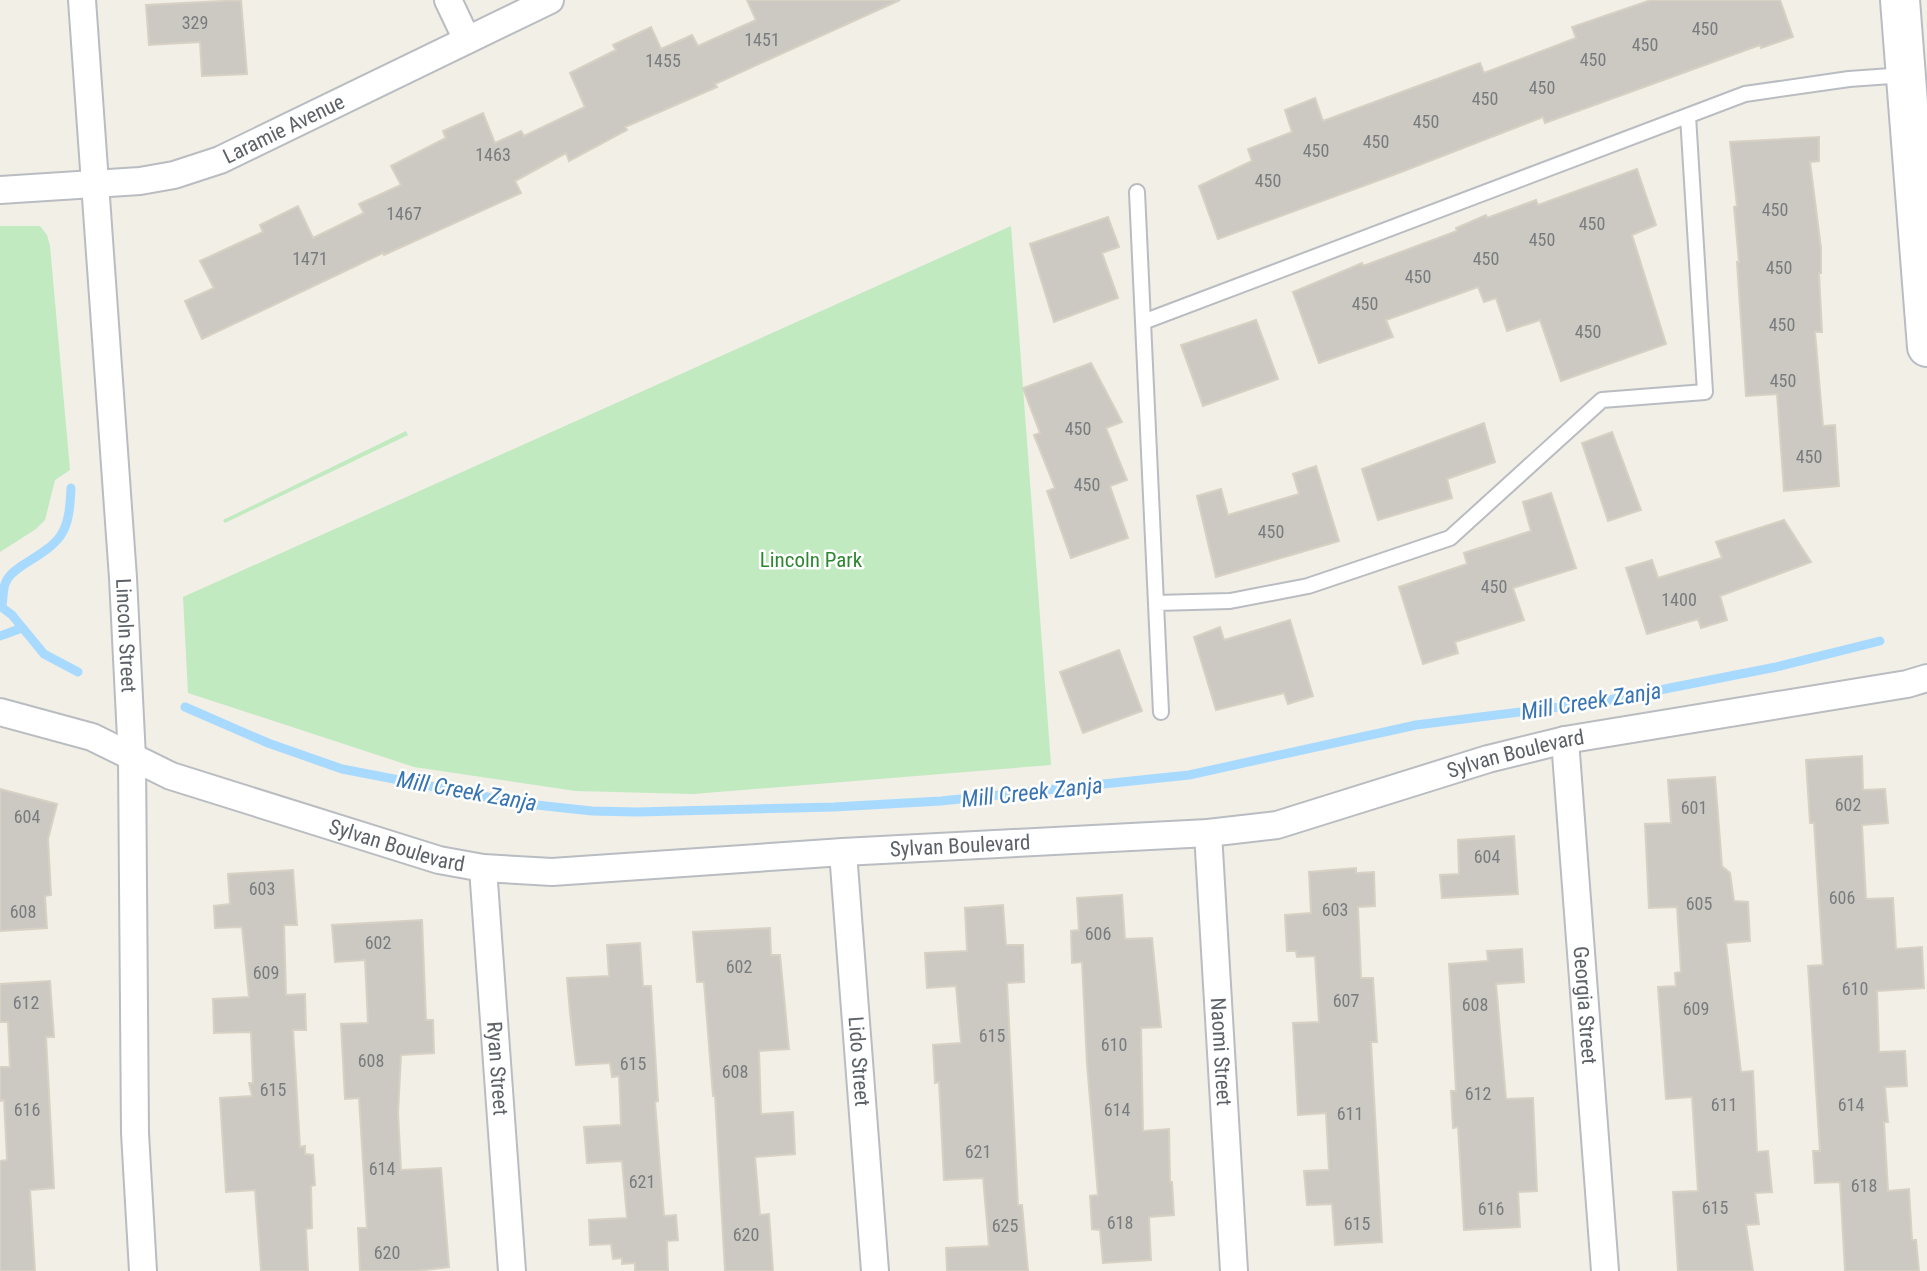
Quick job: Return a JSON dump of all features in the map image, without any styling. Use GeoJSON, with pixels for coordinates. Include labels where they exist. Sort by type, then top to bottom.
{"type":"FeatureCollection","features":[{"type":"Feature","properties":{"kind":"main road"},"geometry":{"type":"LineString","coordinates":[[1900,0],[1927,346]]}},
{"type":"Feature","properties":{"kind":"street","name":"Lincoln Street"},"geometry":{"type":"LineString","coordinates":[[82,0],[123,578],[132,758],[135,1133],[144,1271]]}},
{"type":"Feature","properties":{"kind":"street"},"geometry":{"type":"LineString","coordinates":[[448,0],[467,40]]}},
{"type":"Feature","properties":{"kind":"street","name":"Laramie Avenue"},"geometry":{"type":"LineString","coordinates":[[0,190],[140,181],[174,175],[220,160],[550,0]]}},
{"type":"Feature","properties":{"kind":"street","name":"Sylvan Boulevard"},"geometry":{"type":"LineString","coordinates":[[0,712],[92,737],[171,776],[439,859],[483,868],[552,872],[844,852],[1209,833],[1277,824],[1488,760],[1565,740],[1908,684],[1927,678]]}},
{"type":"Feature","properties":{"kind":"street","name":"Georgia Street"},"geometry":{"type":"LineString","coordinates":[[1565,740],[1605,1271]]}},
{"type":"Feature","properties":{"kind":"street","name":"Naomi Street"},"geometry":{"type":"LineString","coordinates":[[1209,833],[1234,1271]]}},
{"type":"Feature","properties":{"kind":"street","name":"Lido Street"},"geometry":{"type":"LineString","coordinates":[[844,852],[875,1271]]}},
{"type":"Feature","properties":{"kind":"street","name":"Ryan Street"},"geometry":{"type":"LineString","coordinates":[[483,868],[512,1271]]}},
{"type":"Feature","properties":{"kind":"lane"},"geometry":{"type":"LineString","coordinates":[[1143,322],[1745,94],[1849,79],[1906,75]]}},
{"type":"Feature","properties":{"kind":"lane"},"geometry":{"type":"LineString","coordinates":[[1156,603],[1230,601],[1308,586],[1450,538],[1602,400],[1705,392],[1688,116]]}},
{"type":"Feature","properties":{"kind":"lane"},"geometry":{"type":"LineString","coordinates":[[1137,191],[1161,712]]}},
{"type":"Feature","properties":{"kind":"green space"},"geometry":{"type":"Polygon","coordinates":[[[0,226],[40,226],[47,235],[70,470],[55,480],[45,520],[36,529],[0,552],[0,226]]]}},
{"type":"Feature","properties":{"kind":"green space","name":"Lincoln Park"},"geometry":{"type":"Polygon","coordinates":[[[1011,226],[1051,765],[693,794],[576,791],[414,767],[188,693],[183,597],[1011,226]]]}},
{"type":"Feature","properties":{"kind":"green space"},"geometry":{"type":"Polygon","coordinates":[[[406,431],[408,435],[225,523],[223,520],[406,431]]]}},
{"type":"Feature","properties":{"kind":"building"},"geometry":{"type":"Polygon","coordinates":[[[241,0],[247,74],[202,76],[200,42],[149,45],[146,5],[241,0]]]}},
{"type":"Feature","properties":{"kind":"building"},"geometry":{"type":"Polygon","coordinates":[[[747,0],[900,0],[715,84],[717,87],[625,127],[627,130],[569,161],[566,153],[515,181],[521,193],[384,255],[383,253],[202,339],[185,301],[214,288],[200,261],[263,232],[260,225],[298,206],[313,238],[364,213],[359,204],[401,185],[391,166],[446,138],[443,131],[483,113],[495,143],[521,131],[524,136],[585,107],[570,73],[616,50],[613,45],[651,27],[661,49],[692,35],[698,46],[756,20],[747,0]]]}},
{"type":"Feature","properties":{"kind":"building"},"geometry":{"type":"Polygon","coordinates":[[[1651,0],[1780,0],[1793,37],[1761,48],[1760,45],[1545,123],[1543,117],[1218,239],[1199,186],[1252,161],[1248,149],[1292,132],[1285,110],[1315,98],[1323,121],[1480,63],[1484,73],[1576,38],[1572,27],[1651,0]]]}},
{"type":"Feature","properties":{"kind":"building"},"geometry":{"type":"Polygon","coordinates":[[[1819,137],[1819,161],[1810,162],[1821,248],[1819,273],[1822,332],[1815,332],[1823,426],[1835,425],[1839,486],[1784,491],[1777,394],[1746,396],[1734,207],[1737,206],[1730,142],[1819,137]]]}},
{"type":"Feature","properties":{"kind":"building"},"geometry":{"type":"Polygon","coordinates":[[[1637,169],[1656,225],[1632,235],[1666,344],[1561,381],[1540,320],[1507,331],[1496,298],[1484,302],[1478,287],[1386,320],[1393,337],[1319,363],[1293,292],[1362,263],[1363,266],[1457,231],[1456,228],[1486,215],[1487,218],[1536,200],[1538,205],[1637,169]]]}},
{"type":"Feature","properties":{"kind":"building"},"geometry":{"type":"Polygon","coordinates":[[[1108,217],[1119,247],[1102,253],[1118,298],[1054,322],[1030,244],[1108,217]]]}},
{"type":"Feature","properties":{"kind":"building"},"geometry":{"type":"Polygon","coordinates":[[[1256,320],[1278,379],[1203,406],[1181,345],[1256,320]]]}},
{"type":"Feature","properties":{"kind":"building"},"geometry":{"type":"Polygon","coordinates":[[[1091,363],[1122,422],[1106,428],[1127,480],[1110,486],[1128,538],[1071,558],[1047,491],[1055,488],[1034,435],[1040,433],[1023,388],[1091,363]]]}},
{"type":"Feature","properties":{"kind":"building"},"geometry":{"type":"Polygon","coordinates":[[[1484,423],[1495,462],[1447,479],[1452,498],[1378,520],[1362,469],[1484,423]]]}},
{"type":"Feature","properties":{"kind":"building"},"geometry":{"type":"Polygon","coordinates":[[[1612,432],[1641,510],[1608,521],[1582,443],[1612,432]]]}},
{"type":"Feature","properties":{"kind":"building"},"geometry":{"type":"Polygon","coordinates":[[[1316,466],[1339,541],[1216,577],[1197,496],[1221,489],[1228,515],[1299,494],[1293,474],[1316,466]]]}},
{"type":"Feature","properties":{"kind":"building"},"geometry":{"type":"Polygon","coordinates":[[[1551,493],[1576,568],[1513,588],[1524,620],[1455,642],[1458,653],[1423,664],[1399,587],[1467,564],[1464,553],[1531,531],[1523,502],[1551,493]]]}},
{"type":"Feature","properties":{"kind":"building"},"geometry":{"type":"Polygon","coordinates":[[[1784,520],[1811,562],[1720,596],[1727,620],[1701,628],[1698,619],[1647,634],[1626,568],[1652,560],[1658,578],[1722,558],[1716,542],[1784,520]]]}},
{"type":"Feature","properties":{"kind":"building"},"geometry":{"type":"Polygon","coordinates":[[[1290,620],[1313,696],[1288,704],[1284,693],[1216,710],[1194,637],[1220,627],[1224,640],[1290,620]]]}},
{"type":"Feature","properties":{"kind":"building"},"geometry":{"type":"Polygon","coordinates":[[[1119,650],[1142,711],[1083,733],[1060,672],[1119,650]]]}},
{"type":"Feature","properties":{"kind":"building"},"geometry":{"type":"Polygon","coordinates":[[[1862,756],[1863,790],[1885,789],[1888,823],[1862,825],[1866,899],[1893,898],[1896,949],[1922,947],[1924,988],[1877,991],[1879,1052],[1905,1051],[1907,1086],[1885,1087],[1888,1191],[1909,1189],[1912,1240],[1916,1240],[1919,1271],[1845,1271],[1840,1182],[1815,1183],[1813,1151],[1820,1151],[1808,966],[1823,965],[1814,823],[1810,823],[1806,760],[1862,756]]]}},
{"type":"Feature","properties":{"kind":"building"},"geometry":{"type":"Polygon","coordinates":[[[1715,777],[1722,866],[1730,873],[1734,901],[1748,902],[1750,941],[1726,943],[1741,1072],[1753,1071],[1757,1152],[1768,1151],[1772,1192],[1755,1193],[1759,1224],[1746,1225],[1753,1271],[1678,1271],[1673,1192],[1698,1191],[1692,1097],[1666,1099],[1658,987],[1676,986],[1675,973],[1681,972],[1677,907],[1649,908],[1645,824],[1671,823],[1668,780],[1715,777]]]}},
{"type":"Feature","properties":{"kind":"building"},"geometry":{"type":"Polygon","coordinates":[[[0,789],[57,804],[48,839],[51,895],[45,896],[47,928],[0,931],[0,789]]]}},
{"type":"Feature","properties":{"kind":"building"},"geometry":{"type":"Polygon","coordinates":[[[1514,836],[1518,894],[1442,898],[1440,875],[1459,874],[1458,840],[1514,836]]]}},
{"type":"Feature","properties":{"kind":"building"},"geometry":{"type":"Polygon","coordinates":[[[1356,868],[1356,873],[1374,872],[1375,906],[1358,907],[1361,978],[1373,978],[1377,1042],[1371,1042],[1382,1242],[1335,1245],[1332,1204],[1307,1205],[1304,1171],[1329,1170],[1326,1113],[1298,1115],[1293,1023],[1319,1022],[1315,956],[1297,957],[1296,951],[1287,951],[1285,915],[1311,913],[1309,872],[1356,868]]]}},
{"type":"Feature","properties":{"kind":"building"},"geometry":{"type":"Polygon","coordinates":[[[293,870],[297,925],[284,925],[286,995],[305,994],[306,1030],[293,1030],[300,1147],[305,1146],[305,1154],[313,1155],[315,1185],[311,1186],[312,1228],[306,1229],[308,1271],[261,1271],[255,1190],[226,1192],[220,1098],[252,1096],[249,1083],[253,1083],[251,1032],[214,1033],[213,999],[249,997],[242,927],[215,928],[214,906],[230,904],[228,874],[293,870]]]}},
{"type":"Feature","properties":{"kind":"building"},"geometry":{"type":"Polygon","coordinates":[[[1122,895],[1125,939],[1152,938],[1161,1027],[1141,1028],[1143,1131],[1169,1129],[1174,1215],[1149,1217],[1151,1260],[1103,1263],[1100,1230],[1092,1229],[1090,1196],[1098,1195],[1082,962],[1072,963],[1071,931],[1079,930],[1077,898],[1122,895]]]}},
{"type":"Feature","properties":{"kind":"building"},"geometry":{"type":"Polygon","coordinates":[[[1003,905],[1006,945],[1023,945],[1024,982],[1007,983],[1018,1205],[1022,1205],[1028,1271],[947,1271],[946,1248],[989,1246],[983,1178],[944,1180],[939,1082],[935,1083],[933,1045],[961,1043],[956,986],[927,988],[925,953],[967,951],[965,908],[1003,905]]]}},
{"type":"Feature","properties":{"kind":"building"},"geometry":{"type":"Polygon","coordinates":[[[422,920],[426,1020],[433,1020],[434,1053],[401,1055],[398,1113],[401,1170],[441,1168],[449,1267],[416,1271],[360,1271],[358,1228],[367,1228],[359,1098],[345,1099],[341,1024],[368,1023],[365,960],[335,962],[332,925],[422,920]]]}},
{"type":"Feature","properties":{"kind":"building"},"geometry":{"type":"Polygon","coordinates":[[[770,928],[771,955],[780,955],[789,1049],[759,1051],[761,1114],[793,1112],[795,1154],[755,1157],[760,1215],[769,1214],[773,1271],[725,1271],[715,1096],[704,982],[697,982],[693,932],[770,928]]]}},
{"type":"Feature","properties":{"kind":"building"},"geometry":{"type":"Polygon","coordinates":[[[640,943],[643,986],[651,986],[658,1101],[655,1102],[664,1216],[676,1215],[678,1240],[667,1241],[668,1271],[635,1271],[635,1263],[622,1264],[622,1258],[613,1259],[611,1244],[590,1245],[589,1220],[627,1218],[622,1161],[587,1163],[584,1127],[621,1125],[619,1076],[612,1077],[610,1063],[576,1065],[567,978],[609,976],[607,945],[640,943]]]}},
{"type":"Feature","properties":{"kind":"building"},"geometry":{"type":"Polygon","coordinates":[[[1522,949],[1524,982],[1496,984],[1506,1099],[1533,1098],[1537,1191],[1518,1192],[1520,1227],[1464,1230],[1458,1127],[1453,1128],[1451,1091],[1456,1091],[1449,964],[1488,961],[1487,951],[1522,949]]]}},
{"type":"Feature","properties":{"kind":"building"},"geometry":{"type":"Polygon","coordinates":[[[50,981],[54,1037],[46,1037],[54,1188],[30,1190],[35,1271],[0,1271],[0,1161],[7,1160],[4,1100],[0,1101],[0,1067],[10,1067],[8,1022],[0,1022],[0,984],[50,981]]]}},
{"type":"Feature","properties":{"kind":"waterway"},"geometry":{"type":"LineString","coordinates":[[2,606],[4,586],[10,575],[47,549],[61,535],[68,516],[71,488]]}},
{"type":"Feature","properties":{"kind":"waterway","name":"Mill Creek Zanja"},"geometry":{"type":"LineString","coordinates":[[0,606],[12,615],[44,654],[78,672]]}},
{"type":"Feature","properties":{"kind":"waterway"},"geometry":{"type":"LineString","coordinates":[[0,636],[22,628]]}},
{"type":"Feature","properties":{"kind":"waterway","name":"Mill Creek Zanja"},"geometry":{"type":"LineString","coordinates":[[185,707],[268,743],[342,769],[518,803],[592,811],[637,812],[834,807],[941,801],[1189,775],[1416,725],[1599,702],[1776,667],[1880,641]]}}]}
